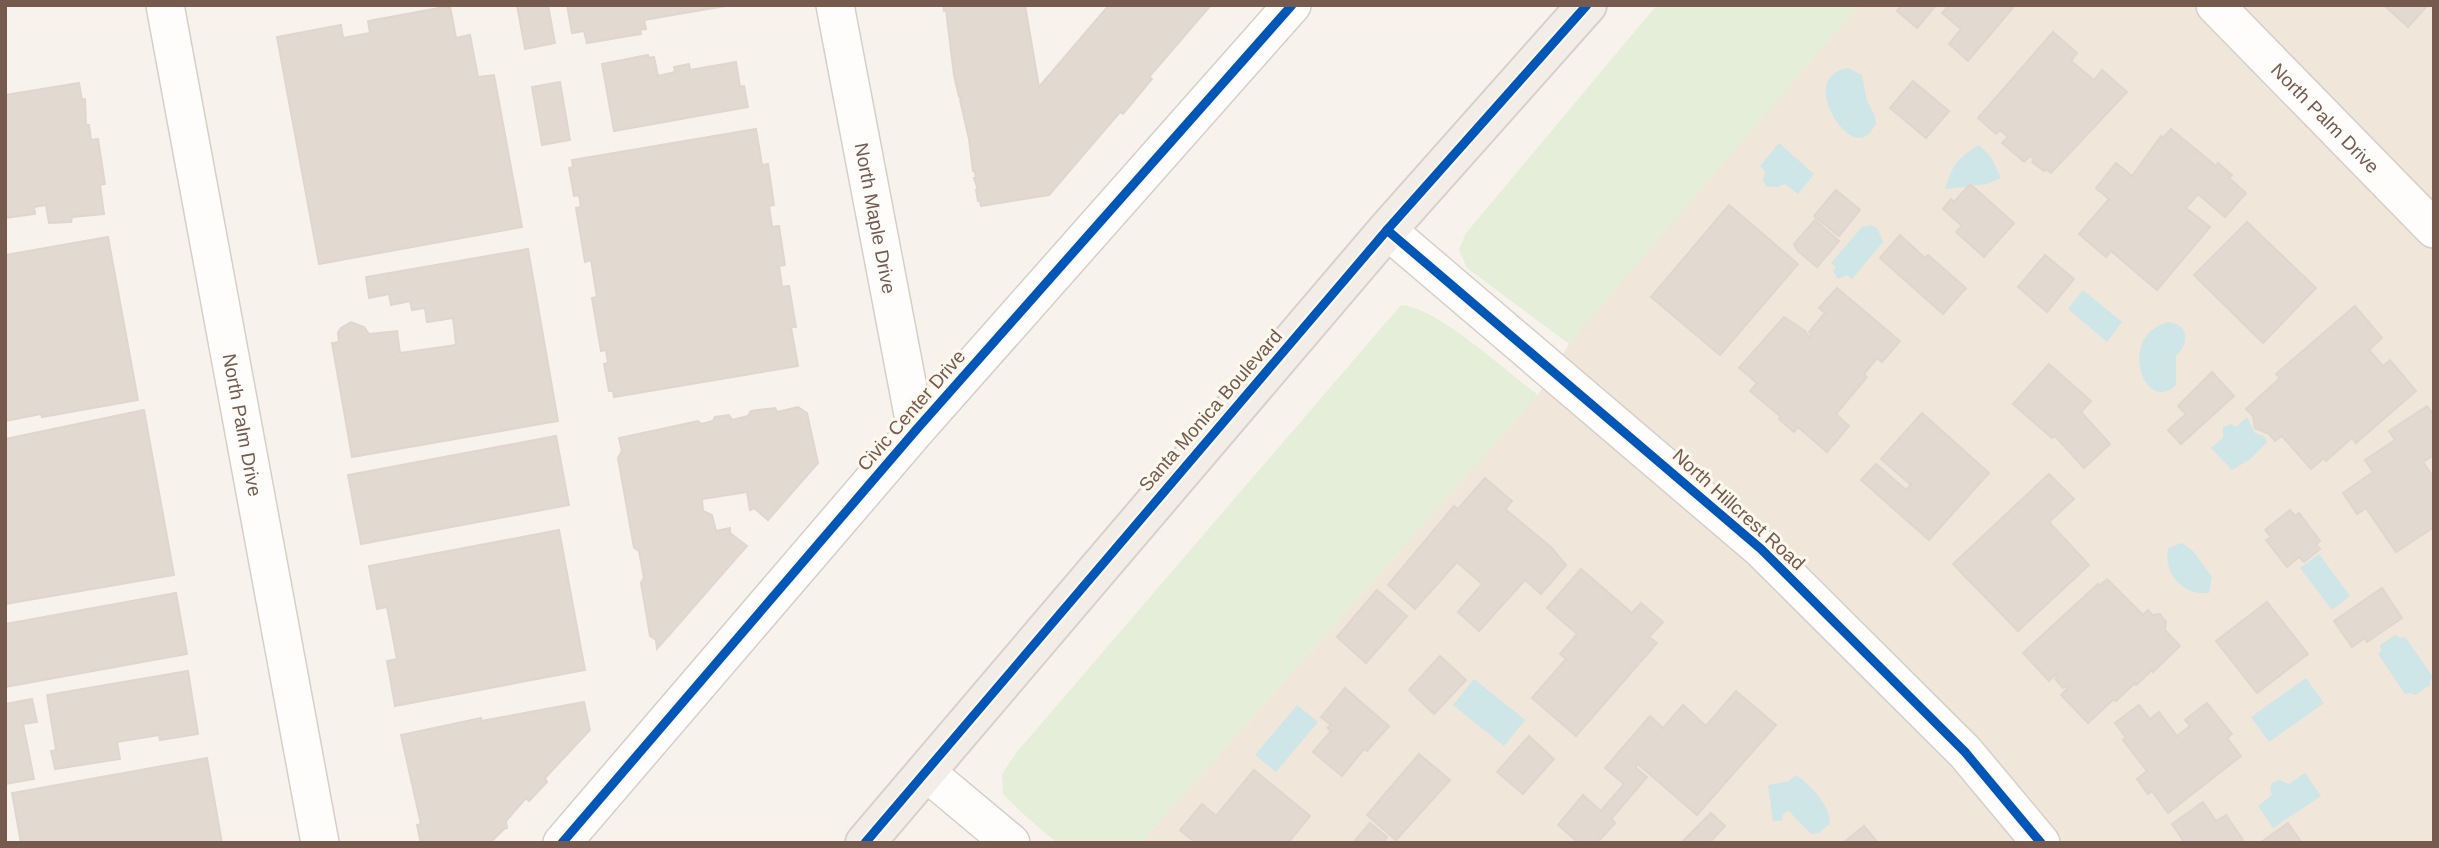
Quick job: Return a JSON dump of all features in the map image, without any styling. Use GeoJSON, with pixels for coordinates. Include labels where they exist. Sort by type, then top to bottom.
{"type":"FeatureCollection","features":[{"type":"Feature","properties":{"kind":"main road","name":"Santa Monica Boulevard"},"geometry":{"type":"LineString","coordinates":[[865,843],[1387,230],[1587,5]]}},
{"type":"Feature","properties":{"kind":"street","name":"North Palm Drive"},"geometry":{"type":"LineString","coordinates":[[165,5],[320,843]]}},
{"type":"Feature","properties":{"kind":"street","name":"North Maple Drive"},"geometry":{"type":"LineString","coordinates":[[835,5],[916,430]]}},
{"type":"Feature","properties":{"kind":"street","name":"Civic Center Drive"},"geometry":{"type":"LineString","coordinates":[[562,843],[916,430],[1292,5]]}},
{"type":"Feature","properties":{"kind":"street","name":"North Palm Drive"},"geometry":{"type":"LineString","coordinates":[[2215,5],[2434,229]]}},
{"type":"Feature","properties":{"kind":"street","name":"North Hillcrest Road"},"geometry":{"type":"LineString","coordinates":[[1387,230],[1761,549],[1965,752],[2041,843]]}},
{"type":"Feature","properties":{"kind":"street"},"geometry":{"type":"LineString","coordinates":[[926,772],[1011,843]]}},
{"type":"Feature","properties":{"kind":"shaded area"},"geometry":{"type":"Polygon","coordinates":[[[1859,5],[2434,5],[2434,843],[1141,843],[1538,395],[1569,344],[1587,322],[1859,5]]]}},
{"type":"Feature","properties":{"kind":"green space"},"geometry":{"type":"Polygon","coordinates":[[[1657,5],[1859,5],[1569,344],[1467,268],[1459,250],[1466,233],[1657,5]]]}},
{"type":"Feature","properties":{"kind":"green space"},"geometry":{"type":"Polygon","coordinates":[[[1401,305],[1416,308],[1452,328],[1538,395],[1141,843],[1057,843],[1003,794],[1002,774],[1016,753],[1401,305]]]}},
{"type":"Feature","properties":{"kind":"water"},"geometry":{"type":"Polygon","coordinates":[[[1848,68],[1862,75],[1867,101],[1875,116],[1876,124],[1873,129],[1860,138],[1852,136],[1835,119],[1826,94],[1827,83],[1834,73],[1848,68]]]}},
{"type":"Feature","properties":{"kind":"water"},"geometry":{"type":"Polygon","coordinates":[[[1779,143],[1814,174],[1798,194],[1785,184],[1777,187],[1766,186],[1763,180],[1765,171],[1760,166],[1779,143]]]}},
{"type":"Feature","properties":{"kind":"water"},"geometry":{"type":"Polygon","coordinates":[[[1979,145],[1991,157],[2001,178],[1987,184],[1945,189],[1956,163],[1979,145]]]}},
{"type":"Feature","properties":{"kind":"water"},"geometry":{"type":"Polygon","coordinates":[[[1870,225],[1877,228],[1883,242],[1852,279],[1847,275],[1838,279],[1833,271],[1836,267],[1831,263],[1862,227],[1870,225]]]}},
{"type":"Feature","properties":{"kind":"water"},"geometry":{"type":"Polygon","coordinates":[[[2083,290],[2122,322],[2107,342],[2068,309],[2083,290]]]}},
{"type":"Feature","properties":{"kind":"water"},"geometry":{"type":"Polygon","coordinates":[[[2169,322],[2181,327],[2185,341],[2176,356],[2176,385],[2164,392],[2154,390],[2146,382],[2139,355],[2143,341],[2153,329],[2169,322]]]}},
{"type":"Feature","properties":{"kind":"water"},"geometry":{"type":"Polygon","coordinates":[[[2247,417],[2255,433],[2264,436],[2267,442],[2249,460],[2232,470],[2211,448],[2223,438],[2223,427],[2231,424],[2236,427],[2247,417]]]}},
{"type":"Feature","properties":{"kind":"water"},"geometry":{"type":"Polygon","coordinates":[[[2182,543],[2193,551],[2212,577],[2209,593],[2183,587],[2172,574],[2167,558],[2168,548],[2182,543]]]}},
{"type":"Feature","properties":{"kind":"water"},"geometry":{"type":"Polygon","coordinates":[[[2319,554],[2350,596],[2332,610],[2300,568],[2319,554]]]}},
{"type":"Feature","properties":{"kind":"water"},"geometry":{"type":"Polygon","coordinates":[[[2395,635],[2405,637],[2433,677],[2430,685],[2415,695],[2405,694],[2378,654],[2381,651],[2380,645],[2395,635]]]}},
{"type":"Feature","properties":{"kind":"water"},"geometry":{"type":"Polygon","coordinates":[[[2306,678],[2324,703],[2269,742],[2251,717],[2306,678]]]}},
{"type":"Feature","properties":{"kind":"water"},"geometry":{"type":"Polygon","coordinates":[[[1474,679],[1525,720],[1504,746],[1453,705],[1474,679]]]}},
{"type":"Feature","properties":{"kind":"water"},"geometry":{"type":"Polygon","coordinates":[[[1297,705],[1318,722],[1276,772],[1255,755],[1297,705]]]}},
{"type":"Feature","properties":{"kind":"water"},"geometry":{"type":"Polygon","coordinates":[[[2305,773],[2321,796],[2273,828],[2258,806],[2272,795],[2272,783],[2279,780],[2289,784],[2305,773]]]}},
{"type":"Feature","properties":{"kind":"water"},"geometry":{"type":"Polygon","coordinates":[[[1796,775],[1808,784],[1827,810],[1830,823],[1819,833],[1811,834],[1789,811],[1783,813],[1782,821],[1773,821],[1768,785],[1789,781],[1796,775]]]}},
{"type":"Feature","properties":{"kind":"building"},"geometry":{"type":"Polygon","coordinates":[[[517,5],[548,5],[555,43],[525,49],[517,5]]]}},
{"type":"Feature","properties":{"kind":"building"},"geometry":{"type":"Polygon","coordinates":[[[567,5],[726,6],[644,20],[646,29],[640,30],[641,34],[587,43],[584,31],[572,33],[567,5]]]}},
{"type":"Feature","properties":{"kind":"building"},"geometry":{"type":"Polygon","coordinates":[[[943,5],[1025,5],[1039,87],[1109,5],[1211,5],[1149,77],[1152,79],[1123,114],[1120,112],[1049,195],[981,206],[960,100],[962,97],[959,97],[954,75],[946,10],[944,11],[943,5]]]}},
{"type":"Feature","properties":{"kind":"building"},"geometry":{"type":"Polygon","coordinates":[[[1902,5],[1936,5],[1917,28],[1897,11],[1902,5]]]}},
{"type":"Feature","properties":{"kind":"building"},"geometry":{"type":"Polygon","coordinates":[[[1944,5],[2015,5],[1968,61],[1949,44],[1961,29],[1942,13],[1947,8],[1944,5]]]}},
{"type":"Feature","properties":{"kind":"building"},"geometry":{"type":"Polygon","coordinates":[[[2384,5],[2428,5],[2408,27],[2384,5]]]}},
{"type":"Feature","properties":{"kind":"building"},"geometry":{"type":"Polygon","coordinates":[[[450,6],[456,38],[470,35],[478,77],[494,75],[522,227],[319,264],[277,37],[341,25],[343,38],[370,33],[368,21],[450,6]]]}},
{"type":"Feature","properties":{"kind":"building"},"geometry":{"type":"Polygon","coordinates":[[[2053,32],[2077,53],[2071,61],[2094,80],[2102,70],[2127,92],[2051,173],[2032,162],[2034,159],[2030,156],[2024,162],[2002,143],[2008,137],[2000,130],[1996,134],[1978,118],[2053,32]]]}},
{"type":"Feature","properties":{"kind":"building"},"geometry":{"type":"Polygon","coordinates":[[[648,55],[649,58],[654,57],[658,76],[675,72],[674,67],[689,64],[690,70],[736,62],[740,87],[744,86],[748,107],[614,131],[602,64],[648,55]]]}},
{"type":"Feature","properties":{"kind":"building"},"geometry":{"type":"Polygon","coordinates":[[[1913,81],[1949,111],[1926,138],[1890,108],[1913,81]]]}},
{"type":"Feature","properties":{"kind":"building"},"geometry":{"type":"Polygon","coordinates":[[[560,82],[570,140],[542,145],[532,87],[560,82]]]}},
{"type":"Feature","properties":{"kind":"building"},"geometry":{"type":"Polygon","coordinates":[[[79,83],[82,100],[85,99],[86,125],[89,125],[91,140],[98,139],[105,184],[100,185],[104,214],[72,217],[71,222],[49,223],[46,205],[34,207],[35,214],[5,218],[5,95],[79,83]]]}},
{"type":"Feature","properties":{"kind":"building"},"geometry":{"type":"Polygon","coordinates":[[[756,129],[762,165],[768,164],[774,205],[769,206],[772,227],[779,226],[785,265],[779,266],[782,287],[789,286],[796,327],[791,327],[798,366],[614,397],[613,391],[609,391],[604,364],[608,363],[606,350],[601,351],[592,298],[597,297],[591,260],[585,262],[576,208],[581,207],[579,195],[574,196],[569,168],[573,167],[572,160],[756,129]]]}},
{"type":"Feature","properties":{"kind":"building"},"geometry":{"type":"Polygon","coordinates":[[[2171,129],[2216,166],[2218,163],[2232,175],[2229,178],[2246,193],[2225,217],[2198,194],[2186,208],[2210,227],[2157,290],[2111,251],[2106,257],[2079,234],[2109,199],[2096,188],[2116,163],[2132,176],[2161,136],[2163,138],[2171,129]]]}},
{"type":"Feature","properties":{"kind":"building"},"geometry":{"type":"Polygon","coordinates":[[[1970,184],[2014,223],[1984,257],[1956,232],[1962,226],[1943,209],[1951,199],[1954,202],[1970,184]]]}},
{"type":"Feature","properties":{"kind":"building"},"geometry":{"type":"Polygon","coordinates":[[[1836,190],[1860,210],[1839,236],[1814,216],[1836,190]]]}},
{"type":"Feature","properties":{"kind":"building"},"geometry":{"type":"Polygon","coordinates":[[[1729,205],[1798,264],[1720,355],[1651,297],[1729,205]]]}},
{"type":"Feature","properties":{"kind":"building"},"geometry":{"type":"Polygon","coordinates":[[[1815,220],[1839,241],[1817,267],[1798,251],[1794,244],[1815,220]]]}},
{"type":"Feature","properties":{"kind":"building"},"geometry":{"type":"Polygon","coordinates":[[[2247,222],[2316,288],[2263,343],[2194,275],[2247,222]]]}},
{"type":"Feature","properties":{"kind":"building"},"geometry":{"type":"Polygon","coordinates":[[[1900,235],[1925,258],[1928,255],[1966,288],[1943,314],[1880,258],[1900,235]]]}},
{"type":"Feature","properties":{"kind":"building"},"geometry":{"type":"Polygon","coordinates":[[[108,237],[138,400],[5,421],[5,255],[108,237]]]}},
{"type":"Feature","properties":{"kind":"building"},"geometry":{"type":"Polygon","coordinates":[[[528,249],[558,421],[352,457],[332,343],[339,342],[338,333],[341,328],[351,322],[364,327],[369,334],[397,331],[400,353],[456,345],[453,318],[427,322],[425,308],[412,310],[410,301],[391,305],[389,294],[369,298],[366,277],[528,249]]]}},
{"type":"Feature","properties":{"kind":"building"},"geometry":{"type":"Polygon","coordinates":[[[2045,255],[2074,279],[2047,312],[2018,287],[2045,255]]]}},
{"type":"Feature","properties":{"kind":"building"},"geometry":{"type":"Polygon","coordinates":[[[1837,288],[1900,341],[1882,362],[1877,358],[1864,374],[1867,377],[1836,414],[1849,426],[1827,452],[1798,427],[1794,432],[1779,419],[1781,417],[1750,391],[1757,383],[1739,368],[1784,317],[1805,331],[1809,338],[1809,332],[1825,313],[1819,308],[1837,288]]]}},
{"type":"Feature","properties":{"kind":"building"},"geometry":{"type":"Polygon","coordinates":[[[2355,306],[2382,338],[2369,350],[2383,366],[2390,360],[2416,391],[2356,443],[2352,438],[2326,461],[2324,458],[2311,469],[2282,436],[2275,441],[2269,434],[2255,428],[2253,416],[2246,409],[2280,378],[2276,374],[2355,306]]]}},
{"type":"Feature","properties":{"kind":"building"},"geometry":{"type":"Polygon","coordinates":[[[2049,364],[2091,401],[2081,412],[2110,444],[2084,468],[2055,436],[2052,438],[2013,404],[2049,364]]]}},
{"type":"Feature","properties":{"kind":"building"},"geometry":{"type":"Polygon","coordinates":[[[2212,372],[2234,396],[2181,444],[2168,430],[2186,414],[2178,406],[2212,372]]]}},
{"type":"Feature","properties":{"kind":"building"},"geometry":{"type":"Polygon","coordinates":[[[2427,406],[2434,415],[2434,455],[2423,462],[2434,478],[2434,527],[2396,552],[2366,508],[2357,514],[2343,493],[2373,472],[2365,460],[2395,440],[2389,431],[2427,406]]]}},
{"type":"Feature","properties":{"kind":"building"},"geometry":{"type":"Polygon","coordinates":[[[798,407],[807,413],[818,463],[768,520],[754,508],[750,510],[747,492],[702,499],[703,511],[712,515],[716,531],[730,528],[730,533],[747,546],[657,649],[656,640],[650,636],[641,583],[644,578],[639,551],[634,548],[618,458],[622,451],[619,438],[698,421],[701,424],[713,421],[715,417],[729,415],[732,420],[748,416],[751,411],[775,408],[777,412],[798,407]]]}},
{"type":"Feature","properties":{"kind":"building"},"geometry":{"type":"Polygon","coordinates":[[[144,410],[174,575],[5,604],[5,439],[144,410]]]}},
{"type":"Feature","properties":{"kind":"building"},"geometry":{"type":"Polygon","coordinates":[[[1922,413],[1989,473],[1929,540],[1861,480],[1876,464],[1906,490],[1911,485],[1881,459],[1922,413]]]}},
{"type":"Feature","properties":{"kind":"building"},"geometry":{"type":"Polygon","coordinates":[[[556,436],[569,505],[361,544],[348,475],[556,436]]]}},
{"type":"Feature","properties":{"kind":"building"},"geometry":{"type":"Polygon","coordinates":[[[2049,474],[2074,499],[2049,522],[2089,565],[2018,631],[1953,564],[2049,474]]]}},
{"type":"Feature","properties":{"kind":"building"},"geometry":{"type":"Polygon","coordinates":[[[1485,478],[1512,501],[1505,509],[1551,547],[1566,565],[1541,594],[1525,580],[1479,631],[1458,612],[1482,584],[1457,562],[1415,609],[1388,585],[1454,506],[1458,509],[1485,478]]]}},
{"type":"Feature","properties":{"kind":"building"},"geometry":{"type":"Polygon","coordinates":[[[2290,510],[2295,516],[2299,513],[2320,541],[2316,544],[2320,549],[2304,562],[2299,557],[2287,567],[2266,540],[2271,537],[2265,530],[2290,510]]]}},
{"type":"Feature","properties":{"kind":"building"},"geometry":{"type":"Polygon","coordinates":[[[559,530],[585,670],[395,706],[387,661],[397,659],[387,607],[377,609],[369,566],[559,530]]]}},
{"type":"Feature","properties":{"kind":"building"},"geometry":{"type":"Polygon","coordinates":[[[1581,569],[1632,613],[1641,603],[1663,622],[1649,637],[1657,643],[1576,736],[1532,698],[1566,659],[1560,654],[1577,634],[1547,608],[1581,569]]]}},
{"type":"Feature","properties":{"kind":"building"},"geometry":{"type":"Polygon","coordinates":[[[2107,579],[2143,615],[2148,610],[2152,615],[2160,614],[2166,622],[2165,630],[2180,646],[2153,672],[2152,670],[2136,685],[2135,683],[2116,701],[2114,699],[2088,723],[2061,695],[2068,688],[2063,688],[2055,679],[2058,677],[2055,675],[2049,681],[2023,653],[2098,584],[2099,586],[2107,579]]]}},
{"type":"Feature","properties":{"kind":"building"},"geometry":{"type":"Polygon","coordinates":[[[2382,588],[2402,618],[2367,642],[2365,638],[2352,647],[2334,621],[2382,588]]]}},
{"type":"Feature","properties":{"kind":"building"},"geometry":{"type":"Polygon","coordinates":[[[1377,590],[1407,616],[1366,663],[1337,637],[1377,590]]]}},
{"type":"Feature","properties":{"kind":"building"},"geometry":{"type":"Polygon","coordinates":[[[176,593],[187,654],[5,687],[5,624],[176,593]]]}},
{"type":"Feature","properties":{"kind":"building"},"geometry":{"type":"Polygon","coordinates":[[[2267,602],[2308,654],[2257,693],[2216,641],[2267,602]]]}},
{"type":"Feature","properties":{"kind":"building"},"geometry":{"type":"Polygon","coordinates":[[[1440,656],[1466,680],[1434,714],[1409,690],[1440,656]]]}},
{"type":"Feature","properties":{"kind":"building"},"geometry":{"type":"Polygon","coordinates":[[[188,671],[198,734],[160,740],[159,735],[117,742],[120,759],[55,769],[51,751],[56,750],[47,695],[188,671]]]}},
{"type":"Feature","properties":{"kind":"building"},"geometry":{"type":"Polygon","coordinates":[[[1345,688],[1389,726],[1367,751],[1364,749],[1342,776],[1313,752],[1331,731],[1327,728],[1331,725],[1321,717],[1345,688]]]}},
{"type":"Feature","properties":{"kind":"building"},"geometry":{"type":"Polygon","coordinates":[[[1736,691],[1776,725],[1697,815],[1638,764],[1635,767],[1647,777],[1611,819],[1615,823],[1597,843],[1579,843],[1558,825],[1583,795],[1601,811],[1624,784],[1605,768],[1650,716],[1663,728],[1683,705],[1706,726],[1736,691]]]}},
{"type":"Feature","properties":{"kind":"building"},"geometry":{"type":"Polygon","coordinates":[[[32,699],[37,722],[23,724],[34,779],[5,784],[5,704],[32,699]]]}},
{"type":"Feature","properties":{"kind":"building"},"geometry":{"type":"Polygon","coordinates":[[[584,702],[590,730],[545,778],[547,782],[529,801],[526,798],[506,821],[507,828],[490,843],[421,843],[417,825],[421,824],[401,735],[481,718],[481,721],[584,702]]]}},
{"type":"Feature","properties":{"kind":"building"},"geometry":{"type":"Polygon","coordinates":[[[2207,703],[2232,734],[2227,738],[2241,756],[2168,813],[2152,791],[2148,794],[2137,779],[2147,771],[2123,740],[2126,738],[2115,723],[2139,705],[2150,719],[2159,712],[2177,736],[2190,726],[2185,720],[2207,703]]]}},
{"type":"Feature","properties":{"kind":"building"},"geometry":{"type":"Polygon","coordinates":[[[1529,736],[1554,759],[1523,794],[1497,772],[1529,736]]]}},
{"type":"Feature","properties":{"kind":"building"},"geometry":{"type":"Polygon","coordinates":[[[1419,754],[1450,780],[1396,840],[1367,815],[1419,754]]]}},
{"type":"Feature","properties":{"kind":"building"},"geometry":{"type":"Polygon","coordinates":[[[207,758],[222,843],[21,843],[12,793],[207,758]]]}},
{"type":"Feature","properties":{"kind":"building"},"geometry":{"type":"Polygon","coordinates":[[[1254,770],[1310,816],[1288,843],[1196,843],[1180,830],[1202,804],[1216,816],[1254,770]]]}},
{"type":"Feature","properties":{"kind":"building"},"geometry":{"type":"Polygon","coordinates":[[[2203,802],[2216,821],[2226,815],[2245,843],[2185,843],[2172,824],[2203,802]]]}},
{"type":"Feature","properties":{"kind":"building"},"geometry":{"type":"Polygon","coordinates":[[[1711,813],[1725,826],[1712,843],[1681,843],[1711,813]]]}},
{"type":"Feature","properties":{"kind":"building"},"geometry":{"type":"Polygon","coordinates":[[[1370,823],[1387,837],[1383,843],[1353,843],[1370,823]]]}},
{"type":"Feature","properties":{"kind":"building"},"geometry":{"type":"Polygon","coordinates":[[[2288,823],[2302,843],[2260,843],[2288,823]]]}},
{"type":"Feature","properties":{"kind":"building"},"geometry":{"type":"Polygon","coordinates":[[[1864,826],[1878,843],[1843,843],[1864,826]]]}},
{"type":"Feature","properties":{"kind":"cycle path"},"geometry":{"type":"LineString","coordinates":[[562,843],[916,430],[1292,5]]}},
{"type":"Feature","properties":{"kind":"cycle path"},"geometry":{"type":"LineString","coordinates":[[865,843],[1387,230],[1587,5]]}},
{"type":"Feature","properties":{"kind":"cycle path"},"geometry":{"type":"LineString","coordinates":[[1387,230],[1761,549],[1965,752],[2041,843]]}}]}
